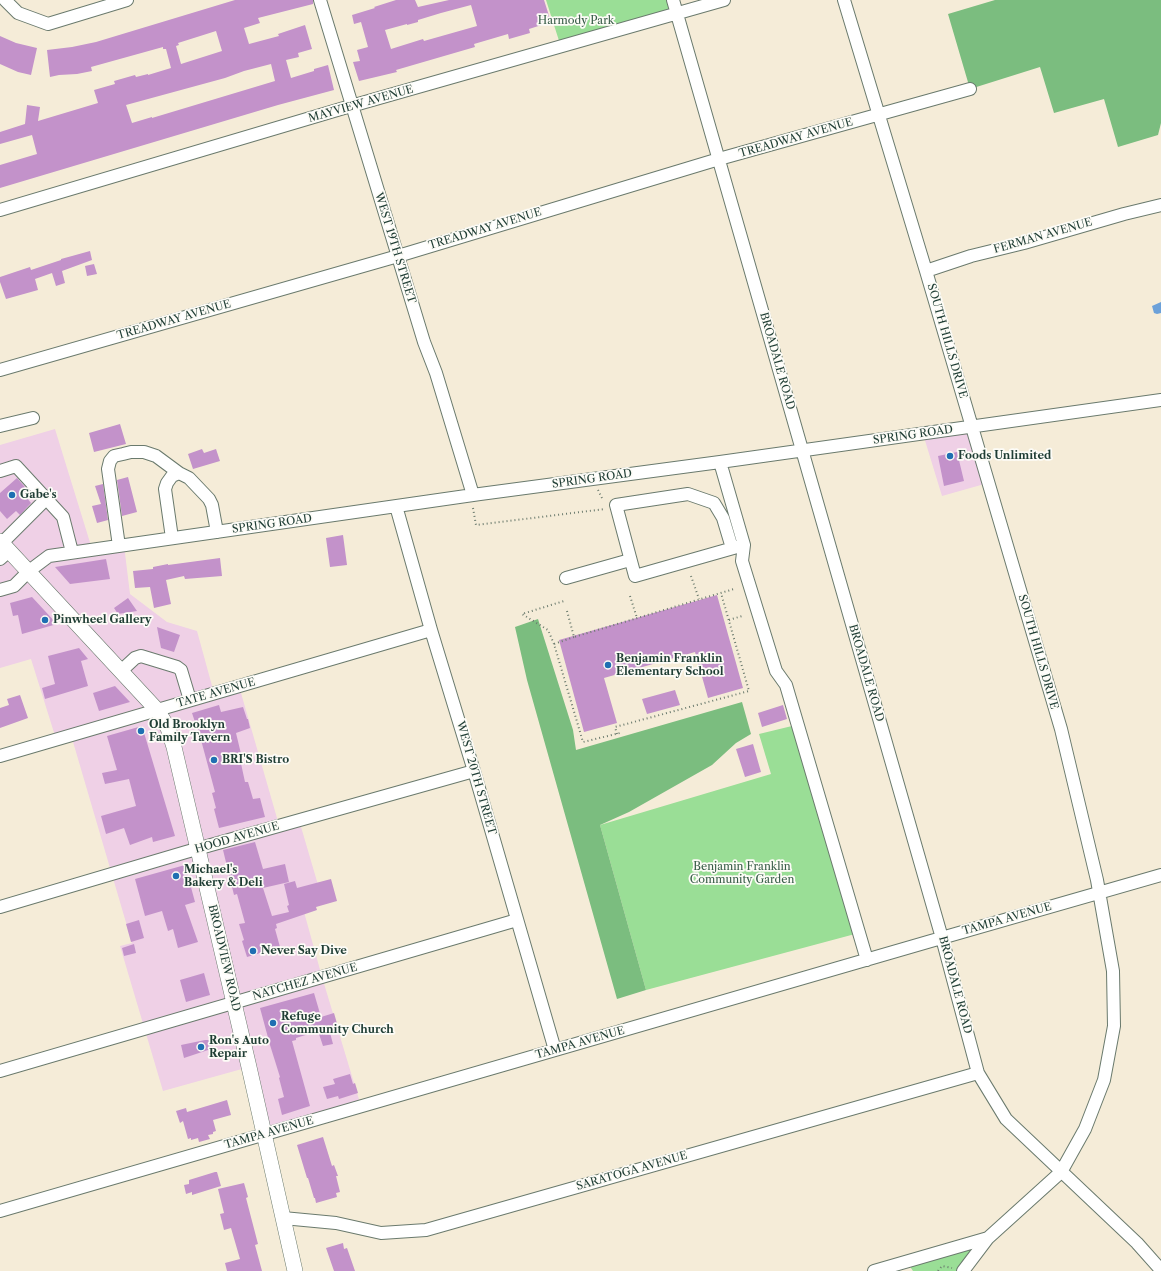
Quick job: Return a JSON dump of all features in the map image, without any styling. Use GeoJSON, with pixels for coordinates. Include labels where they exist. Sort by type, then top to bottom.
{"type":"FeatureCollection","features":[{"type":"Feature","properties":{"kind":"main road","name":"BROADVIEW ROAD"},"geometry":{"type":"LineString","coordinates":[[3,548],[29,571],[157,710],[168,728],[198,848],[295,1271]]}},
{"type":"Feature","properties":{"kind":"street"},"geometry":{"type":"LineString","coordinates":[[5,0],[18,12],[48,24],[127,0]]}},
{"type":"Feature","properties":{"kind":"street","name":"WEST 19TH STREET"},"geometry":{"type":"LineString","coordinates":[[320,0],[424,342],[436,373],[473,495]]}},
{"type":"Feature","properties":{"kind":"street","name":"BROADALE ROAD"},"geometry":{"type":"LineString","coordinates":[[673,0],[942,938],[978,1073],[1006,1119],[1136,1243],[1161,1270]]}},
{"type":"Feature","properties":{"kind":"street","name":"MAYVIEW AVENUE"},"geometry":{"type":"LineString","coordinates":[[0,210],[352,106],[724,0]]}},
{"type":"Feature","properties":{"kind":"street","name":"SOUTH HILLS DRIVE"},"geometry":{"type":"LineString","coordinates":[[844,0],[926,270],[1061,729],[1099,893],[1113,971],[1114,1026],[1104,1080],[1085,1129],[1061,1172],[988,1238],[959,1270]]}},
{"type":"Feature","properties":{"kind":"street","name":"TREADWAY AVENUE"},"geometry":{"type":"LineString","coordinates":[[0,370],[398,256],[719,159],[970,89]]}},
{"type":"Feature","properties":{"kind":"street","name":"FERMAN AVENUE"},"geometry":{"type":"LineString","coordinates":[[926,270],[971,256],[1161,205]]}},
{"type":"Feature","properties":{"kind":"street","name":"SPRING ROAD"},"geometry":{"type":"LineString","coordinates":[[0,590],[14,586],[29,571],[49,556],[72,552],[1161,400]]}},
{"type":"Feature","properties":{"kind":"street"},"geometry":{"type":"LineString","coordinates":[[0,426],[33,418]]}},
{"type":"Feature","properties":{"kind":"street"},"geometry":{"type":"LineString","coordinates":[[119,546],[108,469],[110,461],[114,456],[131,452],[144,452],[156,456],[179,473],[189,478],[209,499],[212,505],[217,532]]}},
{"type":"Feature","properties":{"kind":"street"},"geometry":{"type":"LineString","coordinates":[[720,462],[742,560],[776,671],[786,685],[867,960]]}},
{"type":"Feature","properties":{"kind":"street"},"geometry":{"type":"LineString","coordinates":[[0,470],[16,466],[63,517],[72,552]]}},
{"type":"Feature","properties":{"kind":"street"},"geometry":{"type":"LineString","coordinates":[[172,538],[166,489],[167,483],[172,476],[179,473]]}},
{"type":"Feature","properties":{"kind":"street"},"geometry":{"type":"LineString","coordinates":[[688,494],[714,503],[738,546],[635,576],[616,505],[688,494]]}},
{"type":"Feature","properties":{"kind":"street"},"geometry":{"type":"LineString","coordinates":[[3,548],[46,499]]}},
{"type":"Feature","properties":{"kind":"street","name":"WEST 20TH STREET"},"geometry":{"type":"LineString","coordinates":[[396,506],[555,1050]]}},
{"type":"Feature","properties":{"kind":"street"},"geometry":{"type":"LineString","coordinates":[[566,578],[630,560]]}},
{"type":"Feature","properties":{"kind":"street","name":"TATE AVENUE"},"geometry":{"type":"LineString","coordinates":[[0,756],[431,630]]}},
{"type":"Feature","properties":{"kind":"street"},"geometry":{"type":"LineString","coordinates":[[121,671],[135,658],[141,656],[177,666],[181,670],[190,700]]}},
{"type":"Feature","properties":{"kind":"street","name":"HOOD AVENUE"},"geometry":{"type":"LineString","coordinates":[[0,907],[198,848],[474,770]]}},
{"type":"Feature","properties":{"kind":"street","name":"TAMPA AVENUE"},"geometry":{"type":"LineString","coordinates":[[0,1211],[1161,875]]}},
{"type":"Feature","properties":{"kind":"street","name":"NATCHEZ AVENUE"},"geometry":{"type":"LineString","coordinates":[[0,1071],[517,920]]}},
{"type":"Feature","properties":{"kind":"street","name":"SARATOGA AVENUE"},"geometry":{"type":"LineString","coordinates":[[283,1218],[336,1224],[381,1233],[426,1230],[978,1073]]}},
{"type":"Feature","properties":{"kind":"street"},"geometry":{"type":"LineString","coordinates":[[874,1271],[910,1266],[988,1238]]}},
{"type":"Feature","properties":{"kind":"path"},"geometry":{"type":"LineString","coordinates":[[598,489],[602,498]]}},
{"type":"Feature","properties":{"kind":"path"},"geometry":{"type":"LineString","coordinates":[[474,508],[476,525],[605,509]]}},
{"type":"Feature","properties":{"kind":"path"},"geometry":{"type":"LineString","coordinates":[[691,576],[699,600]]}},
{"type":"Feature","properties":{"kind":"path"},"geometry":{"type":"LineString","coordinates":[[554,644],[734,589]]}},
{"type":"Feature","properties":{"kind":"path"},"geometry":{"type":"LineString","coordinates":[[617,734],[615,727],[748,691],[722,593]]}},
{"type":"Feature","properties":{"kind":"path"},"geometry":{"type":"LineString","coordinates":[[630,596],[637,618]]}},
{"type":"Feature","properties":{"kind":"path"},"geometry":{"type":"LineString","coordinates":[[564,601],[522,614],[548,630],[554,644],[583,742],[620,733]]}},
{"type":"Feature","properties":{"kind":"path"},"geometry":{"type":"LineString","coordinates":[[567,611],[574,637]]}},
{"type":"Feature","properties":{"kind":"path"},"geometry":{"type":"LineString","coordinates":[[729,620],[742,616]]}},
{"type":"Feature","properties":{"kind":"path"},"geometry":{"type":"LineString","coordinates":[[938,1271],[942,1266],[959,1270]]}},
{"type":"Feature","properties":{"kind":"shaded area"},"geometry":{"type":"Polygon","coordinates":[[[972,427],[988,483],[942,496],[923,434],[972,427]]]}},
{"type":"Feature","properties":{"kind":"shaded area"},"geometry":{"type":"Polygon","coordinates":[[[55,429],[92,549],[124,545],[130,594],[167,622],[197,631],[214,693],[239,686],[279,825],[299,820],[321,895],[301,901],[361,1106],[264,1134],[249,1067],[163,1091],[120,946],[132,943],[71,735],[56,739],[31,659],[0,668],[0,445],[55,429]]]}},
{"type":"Feature","properties":{"kind":"green space","name":"Harmody Park"},"geometry":{"type":"Polygon","coordinates":[[[546,0],[673,0],[677,14],[561,47],[546,0]]]}},
{"type":"Feature","properties":{"kind":"green space"},"geometry":{"type":"Polygon","coordinates":[[[995,0],[1161,0],[1161,123],[1158,135],[1118,147],[1104,99],[1054,113],[1040,67],[970,89],[948,14],[995,0]]]}},
{"type":"Feature","properties":{"kind":"green space"},"geometry":{"type":"Polygon","coordinates":[[[538,619],[573,730],[576,750],[742,702],[751,734],[736,743],[712,765],[629,812],[600,825],[646,990],[617,999],[527,680],[515,627],[538,619]]]}},
{"type":"Feature","properties":{"kind":"green space","name":"Benjamin Franklin Community Garden"},"geometry":{"type":"Polygon","coordinates":[[[792,726],[855,934],[646,990],[600,825],[771,774],[759,734],[792,726]]]}},
{"type":"Feature","properties":{"kind":"green space"},"geometry":{"type":"Polygon","coordinates":[[[988,1238],[963,1271],[913,1271],[907,1262],[988,1238]]]}},
{"type":"Feature","properties":{"kind":"water"},"geometry":{"type":"Polygon","coordinates":[[[1161,302],[1161,313],[1154,313],[1152,306],[1161,302]]]}},
{"type":"Feature","properties":{"kind":"building"},"geometry":{"type":"Polygon","coordinates":[[[235,0],[313,0],[313,4],[258,18],[260,23],[244,28],[249,44],[279,36],[278,34],[305,25],[312,49],[298,53],[299,57],[286,60],[291,78],[328,65],[334,90],[278,105],[0,188],[0,165],[37,154],[32,135],[0,144],[0,132],[25,124],[27,105],[40,107],[38,121],[98,103],[94,90],[115,84],[114,81],[135,75],[136,77],[148,75],[171,68],[166,49],[163,49],[163,47],[91,67],[92,71],[50,77],[47,50],[96,42],[235,0]],[[216,31],[178,43],[179,45],[176,46],[181,64],[222,51],[216,31]],[[271,64],[126,105],[132,123],[275,81],[271,64]]]}},
{"type":"Feature","properties":{"kind":"building"},"geometry":{"type":"Polygon","coordinates":[[[396,0],[415,0],[418,7],[449,0],[544,0],[551,22],[529,29],[530,33],[509,39],[508,34],[474,44],[475,47],[396,70],[397,72],[359,81],[353,62],[360,61],[357,50],[368,47],[361,22],[354,24],[352,15],[375,8],[374,7],[396,0]],[[471,5],[418,20],[418,22],[385,30],[391,49],[423,39],[424,41],[477,26],[471,5]]]}},
{"type":"Feature","properties":{"kind":"building"},"geometry":{"type":"Polygon","coordinates":[[[0,36],[16,43],[37,48],[31,75],[18,72],[0,64],[0,36]]]}},
{"type":"Feature","properties":{"kind":"building"},"geometry":{"type":"Polygon","coordinates":[[[90,251],[92,260],[62,271],[65,283],[56,286],[52,273],[35,279],[38,290],[6,299],[0,282],[0,277],[30,267],[31,270],[61,259],[90,251]]]}},
{"type":"Feature","properties":{"kind":"building"},"geometry":{"type":"Polygon","coordinates":[[[94,264],[97,274],[87,276],[85,266],[94,264]]]}},
{"type":"Feature","properties":{"kind":"building"},"geometry":{"type":"Polygon","coordinates":[[[120,424],[126,444],[94,452],[89,433],[120,424]]]}},
{"type":"Feature","properties":{"kind":"building"},"geometry":{"type":"Polygon","coordinates":[[[202,449],[204,453],[216,449],[220,461],[193,469],[188,454],[202,449]]]}},
{"type":"Feature","properties":{"kind":"building"},"geometry":{"type":"Polygon","coordinates":[[[957,452],[964,481],[944,486],[938,456],[957,452]]]}},
{"type":"Feature","properties":{"kind":"building"},"geometry":{"type":"Polygon","coordinates":[[[128,477],[137,512],[122,516],[117,480],[128,477]]]}},
{"type":"Feature","properties":{"kind":"building"},"geometry":{"type":"Polygon","coordinates":[[[17,478],[30,493],[26,497],[31,503],[20,515],[16,511],[7,519],[0,511],[0,493],[17,478]]]}},
{"type":"Feature","properties":{"kind":"building"},"geometry":{"type":"Polygon","coordinates":[[[103,484],[108,520],[97,523],[92,506],[101,504],[95,486],[103,484]]]}},
{"type":"Feature","properties":{"kind":"building"},"geometry":{"type":"Polygon","coordinates":[[[343,535],[347,565],[330,567],[326,538],[343,535]]]}},
{"type":"Feature","properties":{"kind":"building"},"geometry":{"type":"Polygon","coordinates":[[[220,558],[222,576],[185,579],[184,576],[166,580],[171,604],[154,608],[150,587],[135,588],[133,571],[153,569],[153,567],[168,564],[220,558]]]}},
{"type":"Feature","properties":{"kind":"building"},"geometry":{"type":"Polygon","coordinates":[[[106,559],[110,579],[70,584],[55,567],[106,559]]]}},
{"type":"Feature","properties":{"kind":"building","name":"Benjamin Franklin Elementary School"},"geometry":{"type":"Polygon","coordinates":[[[717,595],[743,688],[708,698],[695,652],[604,678],[617,723],[584,732],[559,640],[717,595]]]}},
{"type":"Feature","properties":{"kind":"building"},"geometry":{"type":"Polygon","coordinates":[[[32,597],[57,624],[22,634],[18,615],[13,616],[10,603],[32,597]]]}},
{"type":"Feature","properties":{"kind":"building"},"geometry":{"type":"Polygon","coordinates":[[[128,598],[137,611],[118,614],[114,608],[128,598]]]}},
{"type":"Feature","properties":{"kind":"building"},"geometry":{"type":"Polygon","coordinates":[[[157,627],[180,635],[174,652],[161,648],[157,627]]]}},
{"type":"Feature","properties":{"kind":"building"},"geometry":{"type":"Polygon","coordinates":[[[79,648],[88,659],[81,661],[88,686],[45,699],[42,688],[55,684],[48,656],[79,648]]]}},
{"type":"Feature","properties":{"kind":"building"},"geometry":{"type":"Polygon","coordinates":[[[115,686],[130,702],[99,711],[93,693],[115,686]]]}},
{"type":"Feature","properties":{"kind":"building"},"geometry":{"type":"Polygon","coordinates":[[[675,690],[680,705],[647,714],[642,699],[675,690]]]}},
{"type":"Feature","properties":{"kind":"building"},"geometry":{"type":"Polygon","coordinates":[[[20,695],[28,718],[0,728],[0,708],[9,705],[7,699],[20,695]]]}},
{"type":"Feature","properties":{"kind":"building"},"geometry":{"type":"Polygon","coordinates":[[[219,705],[221,712],[243,707],[248,719],[250,728],[236,733],[242,758],[240,759],[245,782],[248,782],[253,799],[260,798],[265,817],[219,828],[212,793],[215,792],[197,725],[192,713],[219,705]]]}},
{"type":"Feature","properties":{"kind":"building"},"geometry":{"type":"Polygon","coordinates":[[[783,705],[787,719],[762,727],[758,713],[783,705]]]}},
{"type":"Feature","properties":{"kind":"building"},"geometry":{"type":"Polygon","coordinates":[[[142,726],[175,836],[153,842],[152,837],[130,845],[124,828],[106,834],[101,816],[136,806],[129,779],[105,784],[102,773],[117,770],[107,736],[142,726]]]}},
{"type":"Feature","properties":{"kind":"building"},"geometry":{"type":"Polygon","coordinates":[[[753,744],[761,772],[745,777],[736,749],[753,744]]]}},
{"type":"Feature","properties":{"kind":"building"},"geometry":{"type":"Polygon","coordinates":[[[255,842],[263,869],[285,864],[289,882],[263,888],[272,916],[289,912],[287,906],[289,905],[284,884],[295,881],[297,888],[331,879],[337,901],[316,907],[317,910],[276,924],[277,928],[275,929],[280,947],[247,957],[239,924],[245,923],[237,894],[234,895],[223,850],[255,842]]]}},
{"type":"Feature","properties":{"kind":"building"},"geometry":{"type":"Polygon","coordinates":[[[185,865],[195,902],[185,905],[198,942],[178,948],[173,929],[168,931],[162,911],[145,916],[135,879],[185,865]]]}},
{"type":"Feature","properties":{"kind":"building"},"geometry":{"type":"Polygon","coordinates":[[[139,920],[144,938],[131,942],[126,924],[139,920]]]}},
{"type":"Feature","properties":{"kind":"building"},"geometry":{"type":"Polygon","coordinates":[[[134,944],[136,953],[124,956],[122,948],[134,944]]]}},
{"type":"Feature","properties":{"kind":"building"},"geometry":{"type":"Polygon","coordinates":[[[204,973],[210,995],[186,1002],[180,980],[204,973]]]}},
{"type":"Feature","properties":{"kind":"building"},"geometry":{"type":"Polygon","coordinates":[[[314,993],[321,1017],[334,1013],[338,1027],[329,1029],[333,1044],[323,1046],[318,1031],[296,1038],[296,1040],[292,1041],[310,1106],[282,1115],[278,1099],[284,1097],[280,1077],[260,1008],[314,993]]]}},
{"type":"Feature","properties":{"kind":"building"},"geometry":{"type":"Polygon","coordinates":[[[211,1040],[214,1048],[184,1058],[181,1045],[211,1040]]]}},
{"type":"Feature","properties":{"kind":"building"},"geometry":{"type":"Polygon","coordinates":[[[350,1074],[358,1093],[339,1099],[338,1096],[327,1099],[323,1087],[335,1084],[333,1079],[350,1074]]]}},
{"type":"Feature","properties":{"kind":"building"},"geometry":{"type":"Polygon","coordinates":[[[227,1100],[231,1115],[213,1120],[216,1131],[213,1132],[213,1134],[208,1135],[210,1139],[199,1142],[198,1138],[191,1140],[191,1138],[188,1139],[183,1121],[180,1123],[176,1111],[186,1108],[187,1112],[227,1100]]]}},
{"type":"Feature","properties":{"kind":"building"},"geometry":{"type":"Polygon","coordinates":[[[323,1137],[332,1166],[334,1165],[338,1176],[336,1176],[340,1192],[336,1193],[337,1197],[316,1203],[297,1145],[323,1137]]]}},
{"type":"Feature","properties":{"kind":"building"},"geometry":{"type":"Polygon","coordinates":[[[217,1172],[221,1186],[192,1195],[192,1192],[186,1194],[184,1185],[189,1184],[189,1180],[217,1172]]]}},
{"type":"Feature","properties":{"kind":"building"},"geometry":{"type":"Polygon","coordinates":[[[244,1183],[248,1197],[246,1198],[258,1244],[255,1245],[262,1271],[227,1271],[225,1263],[240,1259],[231,1228],[224,1230],[220,1214],[224,1213],[218,1189],[244,1183]]]}},
{"type":"Feature","properties":{"kind":"building"},"geometry":{"type":"Polygon","coordinates":[[[343,1243],[344,1249],[347,1248],[355,1271],[334,1271],[326,1248],[343,1243]]]}},
{"type":"Feature","properties":{"kind":"place","name":"Foods Unlimited"},"geometry":{"type":"Point","coordinates":[950,456]}},
{"type":"Feature","properties":{"kind":"place","name":"Gabe's"},"geometry":{"type":"Point","coordinates":[12,495]}},
{"type":"Feature","properties":{"kind":"place","name":"Pinwheel Gallery"},"geometry":{"type":"Point","coordinates":[45,620]}},
{"type":"Feature","properties":{"kind":"place","name":"Benjamin Franklin Elementary School"},"geometry":{"type":"Point","coordinates":[608,665]}},
{"type":"Feature","properties":{"kind":"place","name":"Old Brooklyn Family Tavern"},"geometry":{"type":"Point","coordinates":[141,731]}},
{"type":"Feature","properties":{"kind":"place","name":"BRI'S Bistro"},"geometry":{"type":"Point","coordinates":[214,760]}},
{"type":"Feature","properties":{"kind":"place","name":"Michael's Bakery & Deli"},"geometry":{"type":"Point","coordinates":[176,876]}},
{"type":"Feature","properties":{"kind":"place","name":"Never Say Dive"},"geometry":{"type":"Point","coordinates":[253,951]}},
{"type":"Feature","properties":{"kind":"place","name":"Refuge Community Church"},"geometry":{"type":"Point","coordinates":[273,1023]}},
{"type":"Feature","properties":{"kind":"place","name":"Ron's Auto Repair"},"geometry":{"type":"Point","coordinates":[201,1047]}}]}
